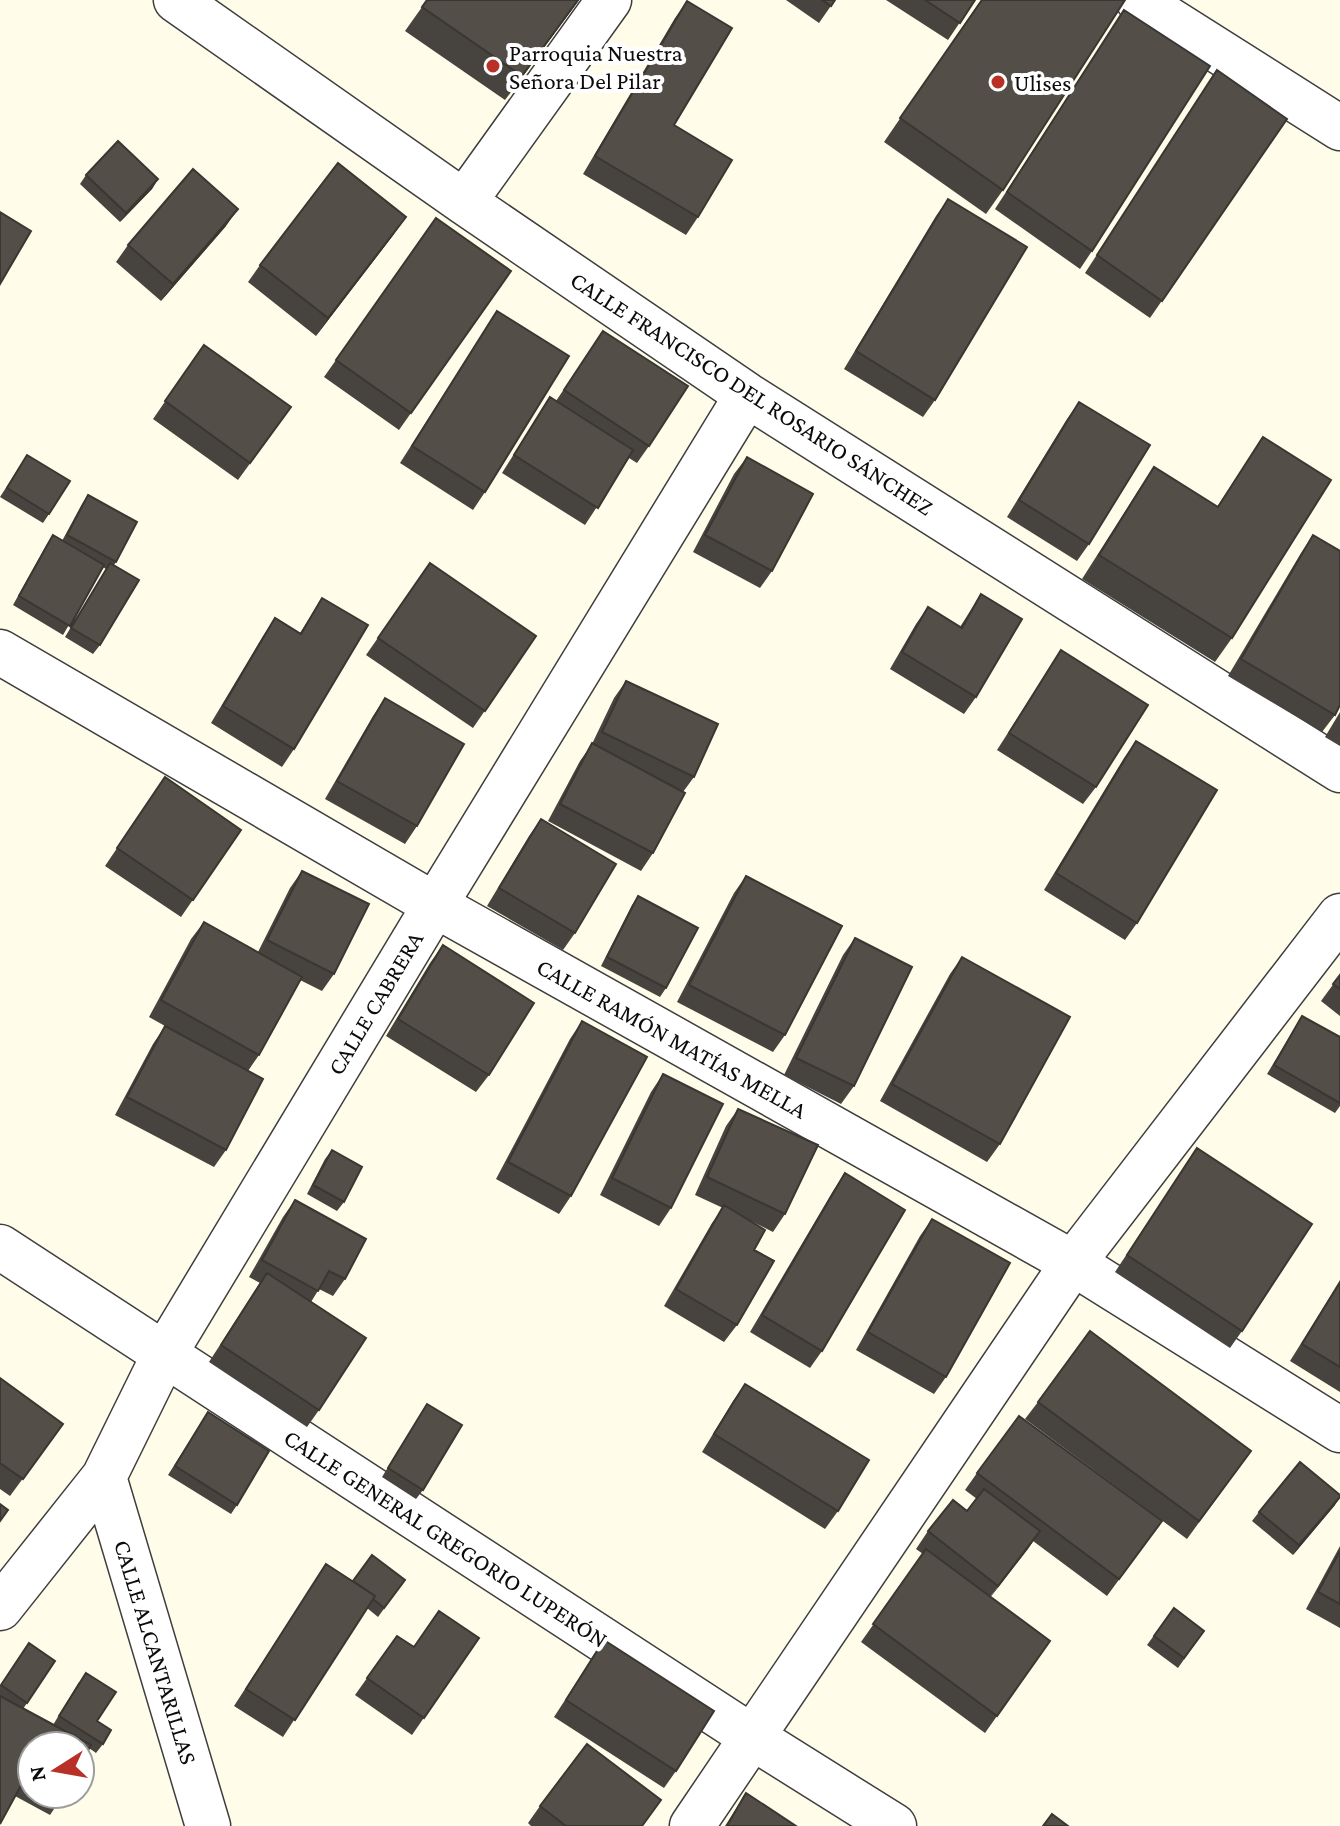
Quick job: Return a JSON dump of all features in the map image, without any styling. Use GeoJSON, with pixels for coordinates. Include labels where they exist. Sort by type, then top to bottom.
{"type":"FeatureCollection","features":[{"type":"Feature","properties":{"kind":"street","name":"CALLE FRANCISCO DEL ROSARIO SÁNCHEZ"},"geometry":{"type":"LineString","coordinates":[[176,0],[747,395],[1340,770]]}},
{"type":"Feature","properties":{"kind":"street"},"geometry":{"type":"LineString","coordinates":[[464,202],[609,0]]}},
{"type":"Feature","properties":{"kind":"street"},"geometry":{"type":"LineString","coordinates":[[1138,0],[1340,128]]}},
{"type":"Feature","properties":{"kind":"street","name":"CALLE CABRERA"},"geometry":{"type":"LineString","coordinates":[[0,1608],[104,1477],[164,1355],[747,395]]}},
{"type":"Feature","properties":{"kind":"street","name":"CALLE RAMÓN MATÍAS MELLA"},"geometry":{"type":"LineString","coordinates":[[0,652],[435,905],[1073,1263],[1340,1430]]}},
{"type":"Feature","properties":{"kind":"street"},"geometry":{"type":"LineString","coordinates":[[692,1826],[1073,1263],[1340,916]]}},
{"type":"Feature","properties":{"kind":"street","name":"CALLE GENERAL GREGORIO LUPERÓN"},"geometry":{"type":"LineString","coordinates":[[0,1247],[752,1737],[894,1826]]}},
{"type":"Feature","properties":{"kind":"street","name":"CALLE ALCANTARILLAS"},"geometry":{"type":"LineString","coordinates":[[104,1477],[208,1826]]}},
{"type":"Feature","properties":{"kind":"building","name":"Parroquia Nuestra Señora Del Pilar"},"geometry":{"type":"Polygon","coordinates":[[[427,0],[578,0],[522,76],[422,7],[427,0]]]}},
{"type":"Feature","properties":{"kind":"building"},"geometry":{"type":"Polygon","coordinates":[[[925,0],[975,0],[960,23],[925,0]]]}},
{"type":"Feature","properties":{"kind":"building","name":"Ulises"},"geometry":{"type":"Polygon","coordinates":[[[982,0],[1125,0],[1003,190],[900,118],[982,0]]]}},
{"type":"Feature","properties":{"kind":"building"},"geometry":{"type":"Polygon","coordinates":[[[687,1],[732,28],[674,125],[732,160],[698,217],[595,156],[687,1]]]}},
{"type":"Feature","properties":{"kind":"building"},"geometry":{"type":"Polygon","coordinates":[[[1124,10],[1210,66],[1092,251],[1007,192],[1124,10]]]}},
{"type":"Feature","properties":{"kind":"building"},"geometry":{"type":"Polygon","coordinates":[[[1217,70],[1287,119],[1162,301],[1097,255],[1217,70]]]}},
{"type":"Feature","properties":{"kind":"building"},"geometry":{"type":"Polygon","coordinates":[[[118,141],[158,179],[126,213],[86,175],[118,141]]]}},
{"type":"Feature","properties":{"kind":"building"},"geometry":{"type":"Polygon","coordinates":[[[338,163],[406,217],[328,318],[260,265],[338,163]]]}},
{"type":"Feature","properties":{"kind":"building"},"geometry":{"type":"Polygon","coordinates":[[[193,169],[238,209],[173,284],[128,245],[193,169]]]}},
{"type":"Feature","properties":{"kind":"building"},"geometry":{"type":"Polygon","coordinates":[[[948,199],[1027,247],[935,400],[856,351],[948,199]]]}},
{"type":"Feature","properties":{"kind":"building"},"geometry":{"type":"Polygon","coordinates":[[[0,212],[31,231],[0,284],[0,212]]]}},
{"type":"Feature","properties":{"kind":"building"},"geometry":{"type":"Polygon","coordinates":[[[436,218],[511,271],[411,413],[336,360],[436,218]]]}},
{"type":"Feature","properties":{"kind":"building"},"geometry":{"type":"Polygon","coordinates":[[[497,311],[569,356],[485,492],[412,446],[497,311]]]}},
{"type":"Feature","properties":{"kind":"building"},"geometry":{"type":"Polygon","coordinates":[[[603,331],[688,386],[649,446],[564,390],[603,331]]]}},
{"type":"Feature","properties":{"kind":"building"},"geometry":{"type":"Polygon","coordinates":[[[204,345],[291,407],[250,463],[165,401],[204,345]]]}},
{"type":"Feature","properties":{"kind":"building"},"geometry":{"type":"Polygon","coordinates":[[[550,397],[633,450],[598,508],[514,455],[550,397]]]}},
{"type":"Feature","properties":{"kind":"building"},"geometry":{"type":"Polygon","coordinates":[[[1079,402],[1150,445],[1089,544],[1019,500],[1079,402]]]}},
{"type":"Feature","properties":{"kind":"building"},"geometry":{"type":"Polygon","coordinates":[[[1263,437],[1331,480],[1232,638],[1099,555],[1154,467],[1218,507],[1263,437]]]}},
{"type":"Feature","properties":{"kind":"building"},"geometry":{"type":"Polygon","coordinates":[[[27,455],[70,481],[49,514],[7,488],[27,455]]]}},
{"type":"Feature","properties":{"kind":"building"},"geometry":{"type":"Polygon","coordinates":[[[747,457],[813,494],[772,571],[705,535],[747,457]]]}},
{"type":"Feature","properties":{"kind":"building"},"geometry":{"type":"Polygon","coordinates":[[[88,495],[137,522],[116,562],[67,535],[88,495]]]}},
{"type":"Feature","properties":{"kind":"building"},"geometry":{"type":"Polygon","coordinates":[[[53,535],[104,565],[70,626],[19,596],[53,535]]]}},
{"type":"Feature","properties":{"kind":"building"},"geometry":{"type":"Polygon","coordinates":[[[1313,535],[1340,551],[1340,705],[1335,715],[1241,659],[1313,535]]]}},
{"type":"Feature","properties":{"kind":"building"},"geometry":{"type":"Polygon","coordinates":[[[110,563],[139,580],[100,645],[71,628],[110,563]]]}},
{"type":"Feature","properties":{"kind":"building"},"geometry":{"type":"Polygon","coordinates":[[[430,563],[536,636],[485,711],[378,638],[430,563]]]}},
{"type":"Feature","properties":{"kind":"building"},"geometry":{"type":"Polygon","coordinates":[[[981,594],[1022,619],[976,697],[902,652],[928,607],[962,628],[981,594]]]}},
{"type":"Feature","properties":{"kind":"building"},"geometry":{"type":"Polygon","coordinates":[[[322,598],[368,625],[294,749],[223,706],[275,618],[301,634],[322,598]]]}},
{"type":"Feature","properties":{"kind":"building"},"geometry":{"type":"Polygon","coordinates":[[[1061,650],[1148,705],[1096,787],[1009,733],[1061,650]]]}},
{"type":"Feature","properties":{"kind":"building"},"geometry":{"type":"Polygon","coordinates":[[[626,681],[718,724],[694,777],[602,732],[626,681]]]}},
{"type":"Feature","properties":{"kind":"building"},"geometry":{"type":"Polygon","coordinates":[[[385,698],[464,744],[417,826],[337,781],[385,698]]]}},
{"type":"Feature","properties":{"kind":"building"},"geometry":{"type":"Polygon","coordinates":[[[1136,741],[1217,790],[1137,923],[1056,873],[1136,741]]]}},
{"type":"Feature","properties":{"kind":"building"},"geometry":{"type":"Polygon","coordinates":[[[592,743],[685,793],[653,853],[560,804],[592,743]]]}},
{"type":"Feature","properties":{"kind":"building"},"geometry":{"type":"Polygon","coordinates":[[[165,777],[241,830],[193,900],[117,848],[165,777]]]}},
{"type":"Feature","properties":{"kind":"building"},"geometry":{"type":"Polygon","coordinates":[[[541,819],[616,864],[575,933],[499,888],[541,819]]]}},
{"type":"Feature","properties":{"kind":"building"},"geometry":{"type":"Polygon","coordinates":[[[302,871],[369,904],[334,974],[267,940],[302,871]]]}},
{"type":"Feature","properties":{"kind":"building"},"geometry":{"type":"Polygon","coordinates":[[[746,876],[842,926],[785,1035],[689,985],[746,876]]]}},
{"type":"Feature","properties":{"kind":"building"},"geometry":{"type":"Polygon","coordinates":[[[638,896],[698,928],[666,988],[607,957],[638,896]]]}},
{"type":"Feature","properties":{"kind":"building"},"geometry":{"type":"Polygon","coordinates":[[[204,922],[302,977],[259,1055],[161,1000],[204,922]]]}},
{"type":"Feature","properties":{"kind":"building"},"geometry":{"type":"Polygon","coordinates":[[[855,938],[912,967],[854,1086],[796,1058],[855,938]]]}},
{"type":"Feature","properties":{"kind":"building"},"geometry":{"type":"Polygon","coordinates":[[[443,945],[534,1003],[489,1075],[398,1019],[443,945]]]}},
{"type":"Feature","properties":{"kind":"building"},"geometry":{"type":"Polygon","coordinates":[[[962,957],[1070,1017],[1000,1144],[892,1084],[962,957]]]}},
{"type":"Feature","properties":{"kind":"building"},"geometry":{"type":"Polygon","coordinates":[[[1340,975],[1340,989],[1333,984],[1340,975]]]}},
{"type":"Feature","properties":{"kind":"building"},"geometry":{"type":"Polygon","coordinates":[[[1302,1016],[1340,1037],[1340,1103],[1274,1065],[1302,1016]]]}},
{"type":"Feature","properties":{"kind":"building"},"geometry":{"type":"Polygon","coordinates":[[[582,1021],[647,1057],[571,1196],[508,1162],[582,1021]]]}},
{"type":"Feature","properties":{"kind":"building"},"geometry":{"type":"Polygon","coordinates":[[[165,1026],[263,1079],[226,1150],[127,1097],[165,1026]]]}},
{"type":"Feature","properties":{"kind":"building"},"geometry":{"type":"Polygon","coordinates":[[[663,1074],[723,1104],[671,1208],[612,1178],[663,1074]]]}},
{"type":"Feature","properties":{"kind":"building"},"geometry":{"type":"Polygon","coordinates":[[[738,1109],[818,1145],[785,1214],[707,1177],[738,1109]]]}},
{"type":"Feature","properties":{"kind":"building"},"geometry":{"type":"Polygon","coordinates":[[[1197,1148],[1312,1224],[1242,1331],[1127,1255],[1197,1148]]]}},
{"type":"Feature","properties":{"kind":"building"},"geometry":{"type":"Polygon","coordinates":[[[332,1150],[362,1167],[344,1202],[313,1185],[332,1150]]]}},
{"type":"Feature","properties":{"kind":"building"},"geometry":{"type":"Polygon","coordinates":[[[845,1173],[905,1210],[822,1351],[762,1315],[845,1173]]]}},
{"type":"Feature","properties":{"kind":"building"},"geometry":{"type":"Polygon","coordinates":[[[295,1200],[366,1239],[345,1279],[329,1271],[318,1291],[262,1260],[295,1200]]]}},
{"type":"Feature","properties":{"kind":"building"},"geometry":{"type":"Polygon","coordinates":[[[724,1205],[765,1230],[754,1250],[774,1261],[737,1325],[676,1289],[724,1205]]]}},
{"type":"Feature","properties":{"kind":"building"},"geometry":{"type":"Polygon","coordinates":[[[932,1219],[1010,1263],[946,1377],[868,1332],[932,1219]]]}},
{"type":"Feature","properties":{"kind":"building"},"geometry":{"type":"Polygon","coordinates":[[[267,1273],[366,1338],[319,1410],[221,1345],[267,1273]]]}},
{"type":"Feature","properties":{"kind":"building"},"geometry":{"type":"Polygon","coordinates":[[[1340,1282],[1340,1367],[1302,1344],[1340,1282]]]}},
{"type":"Feature","properties":{"kind":"building"},"geometry":{"type":"Polygon","coordinates":[[[1090,1331],[1251,1451],[1199,1521],[1038,1402],[1090,1331]]]}},
{"type":"Feature","properties":{"kind":"building"},"geometry":{"type":"Polygon","coordinates":[[[0,1378],[63,1424],[23,1479],[0,1463],[0,1378]]]}},
{"type":"Feature","properties":{"kind":"building"},"geometry":{"type":"Polygon","coordinates":[[[745,1384],[869,1460],[838,1511],[714,1434],[745,1384]]]}},
{"type":"Feature","properties":{"kind":"building"},"geometry":{"type":"Polygon","coordinates":[[[427,1404],[462,1425],[423,1490],[388,1468],[427,1404]]]}},
{"type":"Feature","properties":{"kind":"building"},"geometry":{"type":"Polygon","coordinates":[[[208,1412],[269,1451],[237,1505],[175,1466],[208,1412]]]}},
{"type":"Feature","properties":{"kind":"building"},"geometry":{"type":"Polygon","coordinates":[[[1019,1416],[1162,1521],[1119,1579],[977,1473],[1019,1416]]]}},
{"type":"Feature","properties":{"kind":"building"},"geometry":{"type":"Polygon","coordinates":[[[1300,1462],[1340,1497],[1299,1545],[1259,1512],[1300,1462]]]}},
{"type":"Feature","properties":{"kind":"building"},"geometry":{"type":"Polygon","coordinates":[[[984,1489],[1040,1531],[998,1586],[928,1531],[953,1500],[967,1511],[984,1489]]]}},
{"type":"Feature","properties":{"kind":"building"},"geometry":{"type":"Polygon","coordinates":[[[0,1504],[8,1510],[0,1521],[0,1504]]]}},
{"type":"Feature","properties":{"kind":"building"},"geometry":{"type":"Polygon","coordinates":[[[926,1549],[1050,1641],[997,1716],[873,1624],[926,1549]]]}},
{"type":"Feature","properties":{"kind":"building"},"geometry":{"type":"Polygon","coordinates":[[[1340,1551],[1340,1604],[1318,1592],[1340,1551]]]}},
{"type":"Feature","properties":{"kind":"building"},"geometry":{"type":"Polygon","coordinates":[[[372,1555],[405,1580],[384,1608],[373,1599],[375,1596],[353,1581],[372,1555]]]}},
{"type":"Feature","properties":{"kind":"building"},"geometry":{"type":"Polygon","coordinates":[[[326,1564],[375,1596],[295,1720],[246,1689],[326,1564]]]}},
{"type":"Feature","properties":{"kind":"building"},"geometry":{"type":"Polygon","coordinates":[[[1174,1608],[1204,1631],[1184,1658],[1154,1636],[1174,1608]]]}},
{"type":"Feature","properties":{"kind":"building"},"geometry":{"type":"Polygon","coordinates":[[[439,1611],[479,1638],[424,1718],[367,1678],[397,1636],[414,1647],[439,1611]]]}},
{"type":"Feature","properties":{"kind":"building"},"geometry":{"type":"Polygon","coordinates":[[[604,1640],[714,1711],[676,1771],[566,1700],[604,1640]]]}},
{"type":"Feature","properties":{"kind":"building"},"geometry":{"type":"Polygon","coordinates":[[[29,1643],[55,1661],[27,1703],[1,1685],[29,1643]]]}},
{"type":"Feature","properties":{"kind":"building"},"geometry":{"type":"Polygon","coordinates":[[[86,1673],[116,1692],[97,1721],[111,1730],[103,1744],[96,1740],[96,1730],[81,1730],[59,1716],[86,1673]]]}},
{"type":"Feature","properties":{"kind":"building"},"geometry":{"type":"Polygon","coordinates":[[[0,1696],[63,1730],[16,1730],[16,1795],[0,1824],[0,1696]]]}},
{"type":"Feature","properties":{"kind":"building"},"geometry":{"type":"Polygon","coordinates":[[[587,1744],[661,1800],[642,1826],[566,1826],[540,1806],[587,1744]]]}},
{"type":"Feature","properties":{"kind":"building"},"geometry":{"type":"Polygon","coordinates":[[[746,1793],[796,1826],[727,1826],[746,1793]]]}},
{"type":"Feature","properties":{"kind":"building"},"geometry":{"type":"Polygon","coordinates":[[[1052,1814],[1068,1826],[1043,1826],[1052,1814]]]}},
{"type":"Feature","properties":{"kind":"place","name":"Parroquia Nuestra Señora Del Pilar"},"geometry":{"type":"Point","coordinates":[493,66]}},
{"type":"Feature","properties":{"kind":"place","name":"Ulises"},"geometry":{"type":"Point","coordinates":[998,82]}}]}
